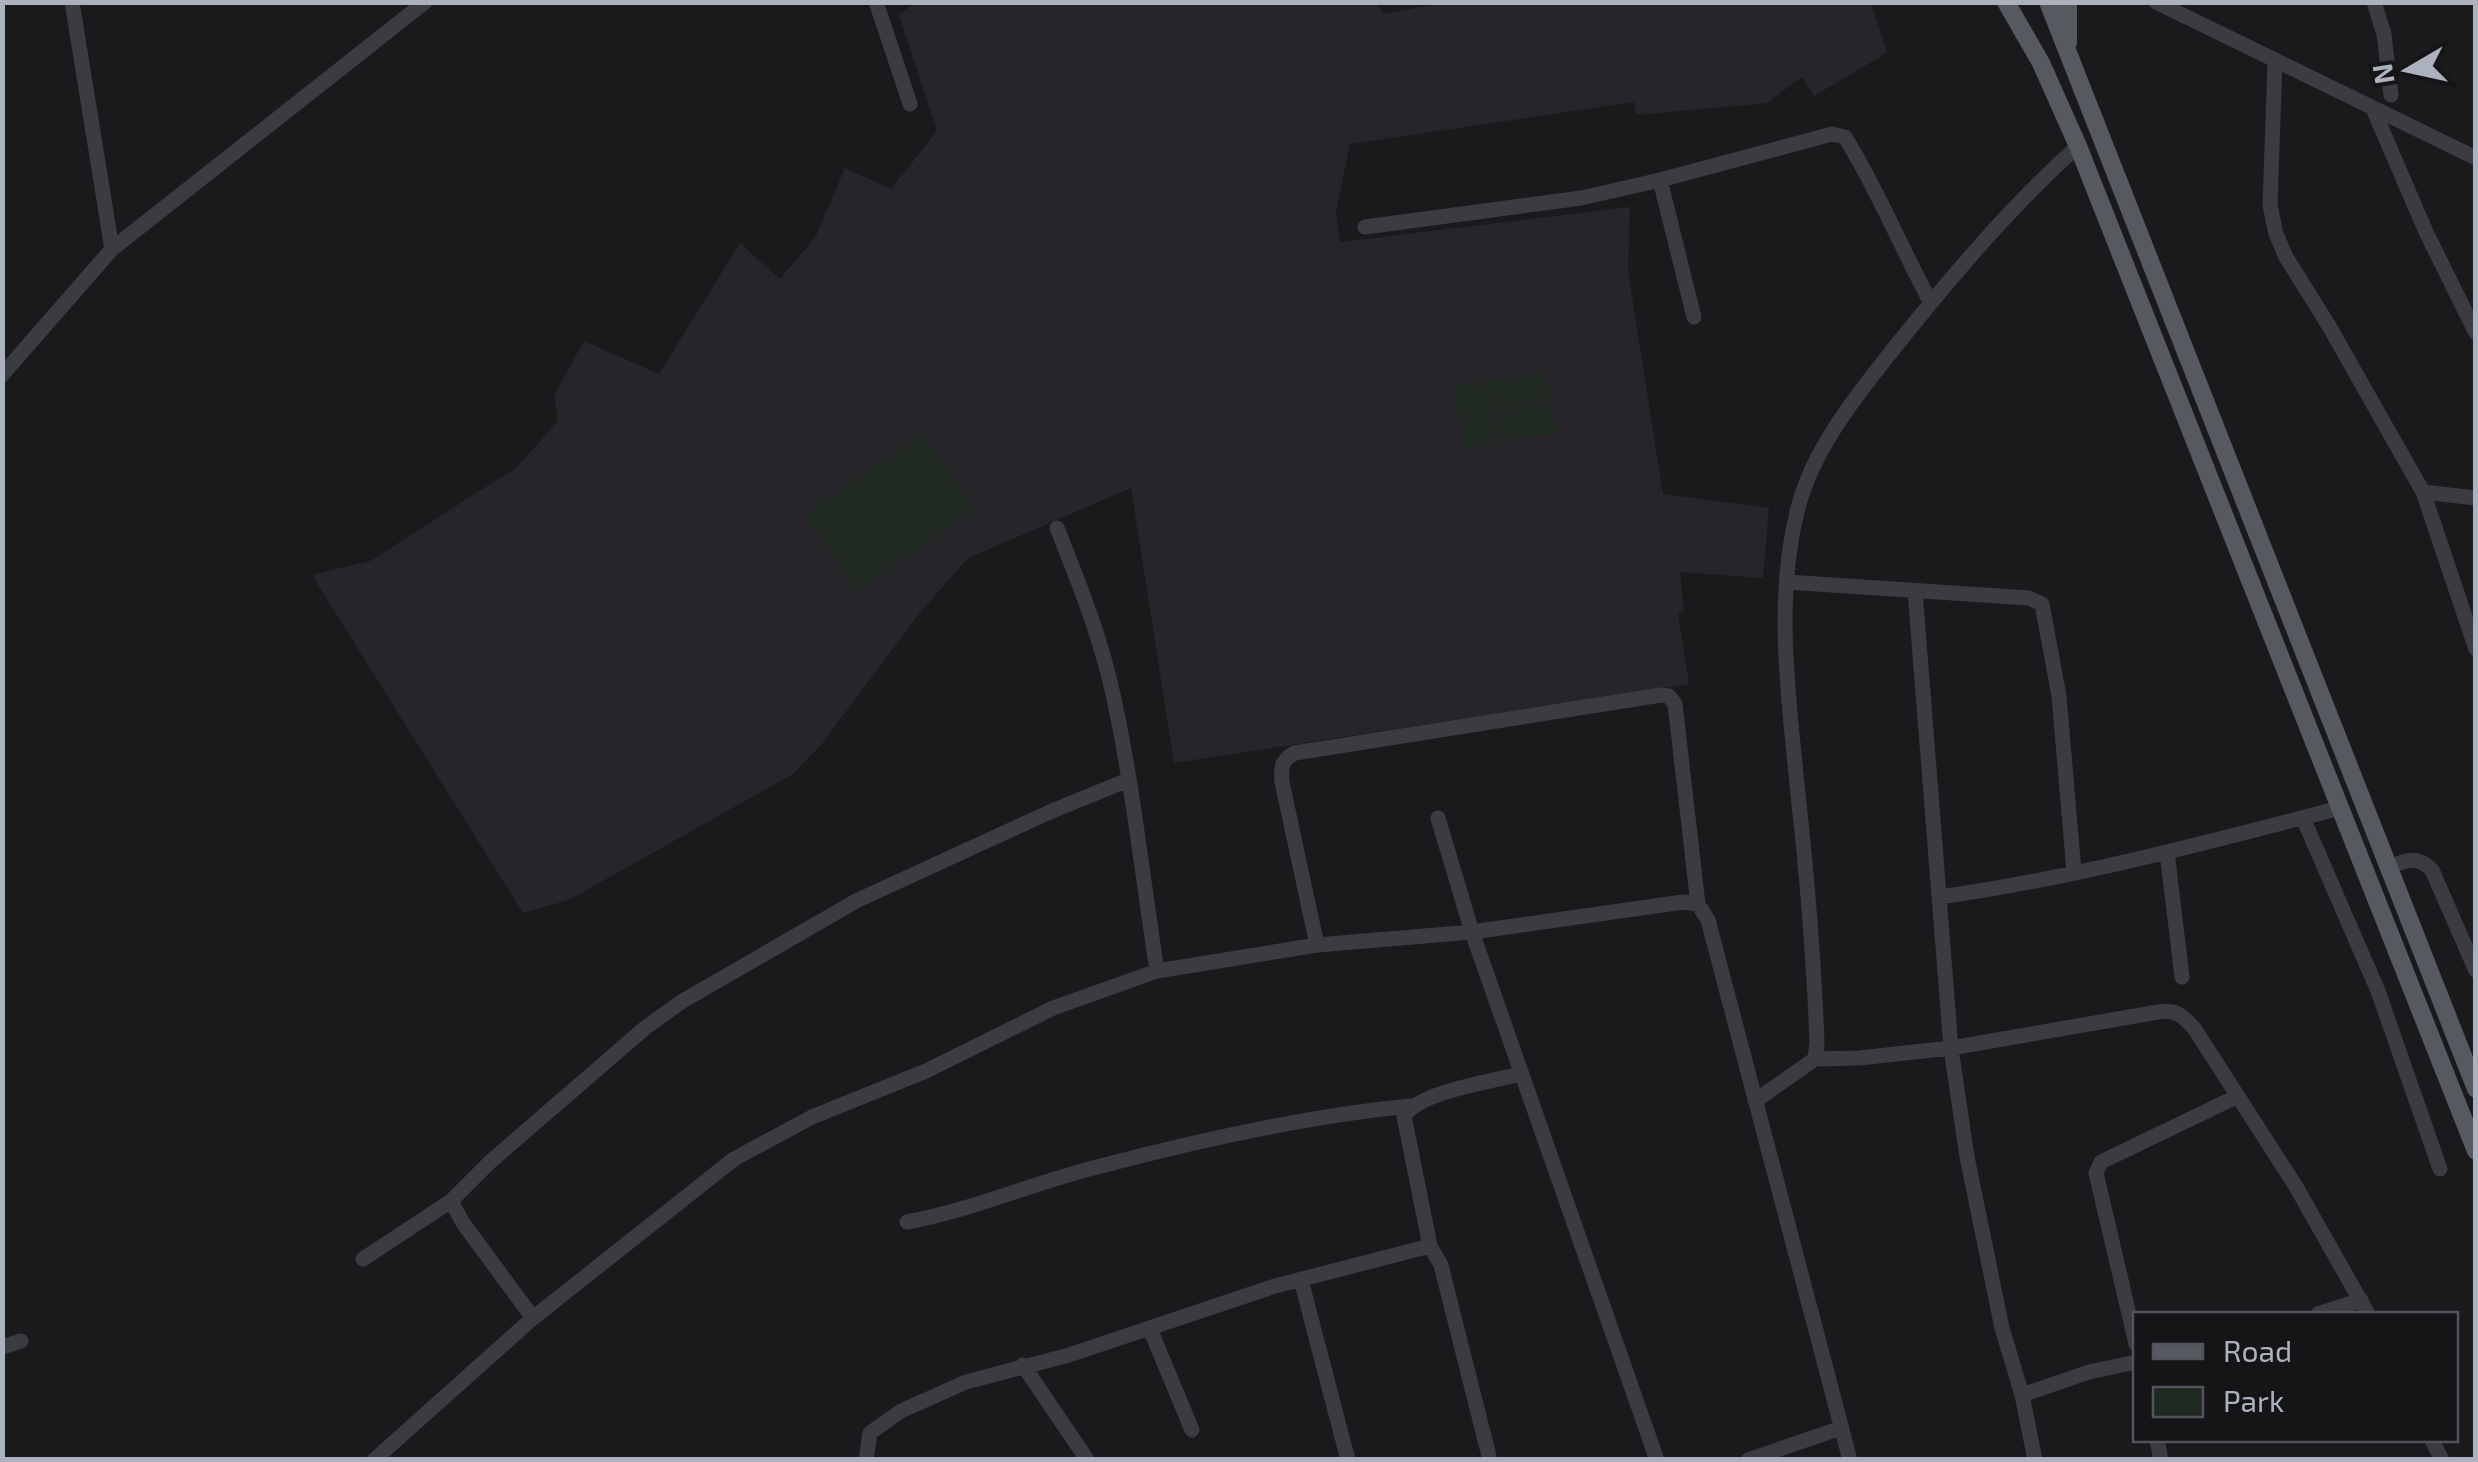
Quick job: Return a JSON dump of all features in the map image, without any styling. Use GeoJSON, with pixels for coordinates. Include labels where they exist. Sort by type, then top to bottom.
{"type":"FeatureCollection","features":[{"type":"Feature","properties":{"kind":"main road"},"geometry":{"type":"LineString","coordinates":[[2006,2],[2041,63],[2078,146],[2476,1151]]}},
{"type":"Feature","properties":{"kind":"main road"},"geometry":{"type":"LineString","coordinates":[[2048,2],[2476,1088]]}},
{"type":"Feature","properties":{"kind":"main road"},"geometry":{"type":"LineString","coordinates":[[2068,2],[2068,53]]}},
{"type":"Feature","properties":{"kind":"street"},"geometry":{"type":"LineString","coordinates":[[72,2],[112,249]]}},
{"type":"Feature","properties":{"kind":"street"},"geometry":{"type":"LineString","coordinates":[[2,376],[112,249],[425,2]]}},
{"type":"Feature","properties":{"kind":"street"},"geometry":{"type":"LineString","coordinates":[[876,2],[910,104]]}},
{"type":"Feature","properties":{"kind":"street"},"geometry":{"type":"LineString","coordinates":[[2156,2],[2476,158]]}},
{"type":"Feature","properties":{"kind":"street"},"geometry":{"type":"LineString","coordinates":[[2374,2],[2384,34],[2390,95]]}},
{"type":"Feature","properties":{"kind":"street"},"geometry":{"type":"LineString","coordinates":[[2274,62],[2270,205],[2276,234],[2286,258],[2423,492],[2476,650]]}},
{"type":"Feature","properties":{"kind":"street"},"geometry":{"type":"LineString","coordinates":[[2374,111],[2426,232],[2476,333]]}},
{"type":"Feature","properties":{"kind":"street"},"geometry":{"type":"LineString","coordinates":[[1365,227],[1581,198],[1832,134],[1845,137],[1930,303]]}},
{"type":"Feature","properties":{"kind":"street"},"geometry":{"type":"LineString","coordinates":[[1815,1059],[1804,850],[1786,674],[1787,582],[1799,504],[1812,471],[1868,382],[1930,303],[2037,183],[2078,146]]}},
{"type":"Feature","properties":{"kind":"street"},"geometry":{"type":"LineString","coordinates":[[1660,180],[1694,318]]}},
{"type":"Feature","properties":{"kind":"street"},"geometry":{"type":"LineString","coordinates":[[2423,492],[2476,498]]}},
{"type":"Feature","properties":{"kind":"street"},"geometry":{"type":"LineString","coordinates":[[1058,528],[1102,653],[1128,780],[1157,971]]}},
{"type":"Feature","properties":{"kind":"street"},"geometry":{"type":"LineString","coordinates":[[1787,582],[2030,598],[2042,604],[2059,696],[2074,872]]}},
{"type":"Feature","properties":{"kind":"street"},"geometry":{"type":"LineString","coordinates":[[1915,591],[1951,1048],[1967,1157],[2034,1460]]}},
{"type":"Feature","properties":{"kind":"street"},"geometry":{"type":"LineString","coordinates":[[1317,945],[1282,782],[1281,766],[1286,758],[1296,753],[1661,694],[1669,696],[1676,704],[1698,904],[1708,920],[1850,1460]]}},
{"type":"Feature","properties":{"kind":"street"},"geometry":{"type":"LineString","coordinates":[[363,1259],[451,1201],[490,1162],[645,1028],[681,1002],[856,901],[1128,780]]}},
{"type":"Feature","properties":{"kind":"street"},"geometry":{"type":"LineString","coordinates":[[1940,897],[2003,888],[2168,852],[2340,808]]}},
{"type":"Feature","properties":{"kind":"street"},"geometry":{"type":"LineString","coordinates":[[1438,818],[1520,1074],[1657,1460]]}},
{"type":"Feature","properties":{"kind":"street"},"geometry":{"type":"LineString","coordinates":[[2304,818],[2378,991],[2440,1168]]}},
{"type":"Feature","properties":{"kind":"street"},"geometry":{"type":"LineString","coordinates":[[2168,852],[2182,977]]}},
{"type":"Feature","properties":{"kind":"street"},"geometry":{"type":"LineString","coordinates":[[2389,867],[2410,858],[2423,861],[2432,870],[2476,971]]}},
{"type":"Feature","properties":{"kind":"street"},"geometry":{"type":"LineString","coordinates":[[374,1460],[533,1318],[734,1158],[812,1118],[926,1071],[1054,1008],[1157,971],[1317,945],[1472,932],[1683,902],[1698,904]]}},
{"type":"Feature","properties":{"kind":"street"},"geometry":{"type":"LineString","coordinates":[[1755,1101],[1815,1059],[1951,1048],[2172,1010],[2182,1014],[2194,1028],[2296,1185],[2365,1307],[2331,1312]]}},
{"type":"Feature","properties":{"kind":"street"},"geometry":{"type":"LineString","coordinates":[[907,1222],[948,1214],[1094,1167],[1234,1136],[1411,1106],[1434,1096],[1520,1074]]}},
{"type":"Feature","properties":{"kind":"street"},"geometry":{"type":"LineString","coordinates":[[2133,1331],[2096,1174],[2101,1162],[2238,1096]]}},
{"type":"Feature","properties":{"kind":"street"},"geometry":{"type":"LineString","coordinates":[[1411,1106],[1404,1116],[1430,1246],[1441,1266],[1490,1460]]}},
{"type":"Feature","properties":{"kind":"street"},"geometry":{"type":"LineString","coordinates":[[451,1201],[533,1318]]}},
{"type":"Feature","properties":{"kind":"street"},"geometry":{"type":"LineString","coordinates":[[866,1460],[870,1433],[902,1411],[966,1382],[1069,1355],[1301,1280],[1430,1246]]}},
{"type":"Feature","properties":{"kind":"street"},"geometry":{"type":"LineString","coordinates":[[1301,1280],[1348,1460]]}},
{"type":"Feature","properties":{"kind":"street"},"geometry":{"type":"LineString","coordinates":[[1150,1330],[1192,1430]]}},
{"type":"Feature","properties":{"kind":"street"},"geometry":{"type":"LineString","coordinates":[[2,1347],[21,1341]]}},
{"type":"Feature","properties":{"kind":"street"},"geometry":{"type":"LineString","coordinates":[[2022,1396],[2089,1372],[2133,1363]]}},
{"type":"Feature","properties":{"kind":"street"},"geometry":{"type":"LineString","coordinates":[[1023,1364],[1086,1458]]}},
{"type":"Feature","properties":{"kind":"street"},"geometry":{"type":"LineString","coordinates":[[1748,1460],[1841,1428]]}},
{"type":"Feature","properties":{"kind":"shaded area"},"geometry":{"type":"Polygon","coordinates":[[[1375,2],[1384,14],[1447,2],[1871,3],[1887,53],[1814,96],[1802,77],[1767,103],[1636,115],[1634,102],[1350,144],[1336,213],[1340,242],[1630,207],[1628,271],[1663,494],[1769,508],[1763,578],[1680,572],[1684,612],[1678,614],[1689,684],[1174,763],[1131,488],[968,558],[919,614],[821,745],[793,774],[569,900],[523,913],[312,575],[370,561],[517,467],[558,421],[554,395],[584,341],[659,374],[740,243],[780,279],[816,236],[845,168],[891,189],[937,131],[899,15],[915,3],[1375,2]]]}},
{"type":"Feature","properties":{"kind":"green space"},"geometry":{"type":"Polygon","coordinates":[[[1546,372],[1551,400],[1493,410],[1488,382],[1546,372]]]}},
{"type":"Feature","properties":{"kind":"green space"},"geometry":{"type":"Polygon","coordinates":[[[1485,381],[1496,443],[1464,449],[1453,386],[1485,381]]]}},
{"type":"Feature","properties":{"kind":"green space"},"geometry":{"type":"Polygon","coordinates":[[[1552,403],[1557,432],[1499,442],[1494,413],[1552,403]]]}},
{"type":"Feature","properties":{"kind":"green space"},"geometry":{"type":"Polygon","coordinates":[[[923,433],[975,509],[858,591],[805,515],[923,433]]]}}]}
